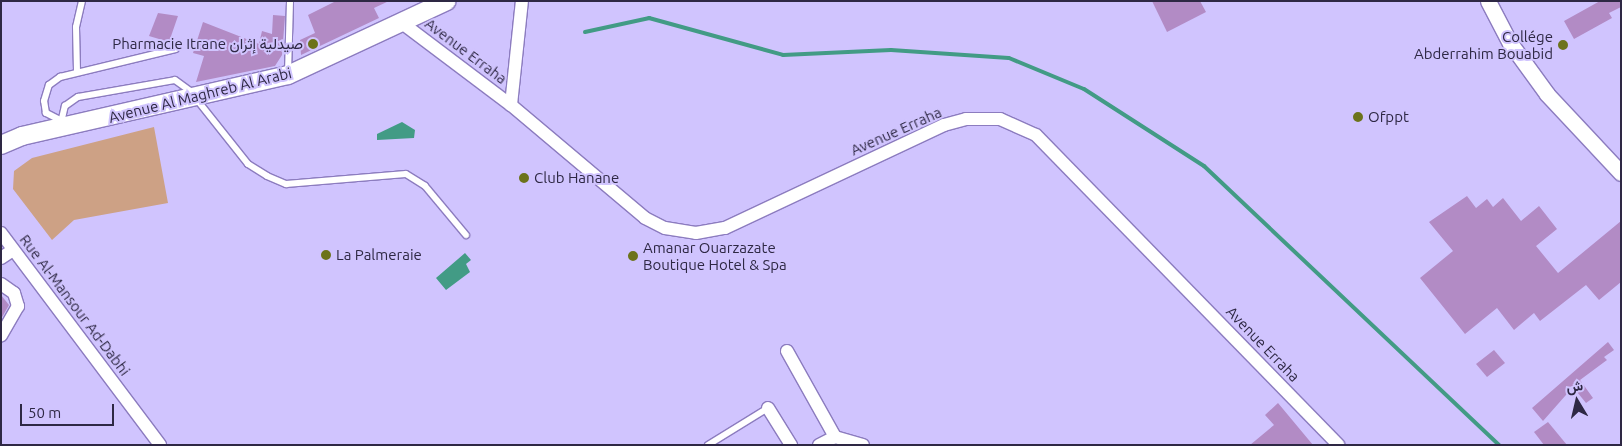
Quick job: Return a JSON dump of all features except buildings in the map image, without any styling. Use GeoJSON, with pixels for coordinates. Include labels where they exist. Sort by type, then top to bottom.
{"type":"FeatureCollection","features":[{"type":"Feature","properties":{"kind":"main road","name":"Avenue Al Maghreb Al Arabi"},"geometry":{"type":"LineString","coordinates":[[1,145],[60,124],[195,99],[288,75],[447,1]]}},
{"type":"Feature","properties":{"kind":"street","name":"Avenue Erraha"},"geometry":{"type":"LineString","coordinates":[[511,105],[522,1]]}},
{"type":"Feature","properties":{"kind":"street"},"geometry":{"type":"LineString","coordinates":[[1488,1],[1510,43],[1547,94],[1621,173]]}},
{"type":"Feature","properties":{"kind":"street","name":"Avenue Erraha"},"geometry":{"type":"LineString","coordinates":[[402,23],[511,105],[645,218],[666,228],[696,233],[725,228],[944,125],[966,119],[1000,119],[1036,136],[1338,445]]}},
{"type":"Feature","properties":{"kind":"street","name":"Rue Al-Mansour Ad-Dabhi"},"geometry":{"type":"LineString","coordinates":[[1,233],[160,445]]}},
{"type":"Feature","properties":{"kind":"street"},"geometry":{"type":"LineString","coordinates":[[1,258],[14,250]]}},
{"type":"Feature","properties":{"kind":"street"},"geometry":{"type":"LineString","coordinates":[[1,284],[14,293],[18,306],[1,335]]}},
{"type":"Feature","properties":{"kind":"street"},"geometry":{"type":"LineString","coordinates":[[787,351],[835,437]]}},
{"type":"Feature","properties":{"kind":"street"},"geometry":{"type":"LineString","coordinates":[[768,408],[791,445]]}},
{"type":"Feature","properties":{"kind":"street"},"geometry":{"type":"LineString","coordinates":[[819,445],[835,437],[863,445]]}},
{"type":"Feature","properties":{"kind":"lane"},"geometry":{"type":"LineString","coordinates":[[77,71],[76,27],[82,1]]}},
{"type":"Feature","properties":{"kind":"lane"},"geometry":{"type":"LineString","coordinates":[[288,75],[290,1]]}},
{"type":"Feature","properties":{"kind":"lane"},"geometry":{"type":"LineString","coordinates":[[176,48],[77,71],[60,77],[44,92],[46,113],[60,124],[66,106],[78,97],[166,79],[184,84],[229,143],[267,176],[286,184],[406,174],[425,186],[466,235]]}},
{"type":"Feature","properties":{"kind":"lane"},"geometry":{"type":"LineString","coordinates":[[708,445],[768,408]]}},
{"type":"Feature","properties":{"kind":"shaded area"},"geometry":{"type":"Polygon","coordinates":[[[402,122],[415,130],[414,138],[377,140],[377,134],[402,122]]]}},
{"type":"Feature","properties":{"kind":"shaded area"},"geometry":{"type":"Polygon","coordinates":[[[154,127],[168,203],[74,220],[52,240],[13,189],[14,171],[32,158],[154,127]]]}},
{"type":"Feature","properties":{"kind":"shaded area"},"geometry":{"type":"Polygon","coordinates":[[[465,253],[471,260],[466,264],[470,272],[446,290],[436,278],[465,253]]]}},
{"type":"Feature","properties":{"kind":"waterway"},"geometry":{"type":"LineString","coordinates":[[585,32],[649,18],[783,55],[891,50],[1009,58],[1084,89],[1204,166],[1499,445]]}},
{"type":"Feature","properties":{"kind":"place","name":"Pharmacie Itrane صيدلية إثران"},"geometry":{"type":"Point","coordinates":[313,44]}},
{"type":"Feature","properties":{"kind":"place","name":"Collége Abderrahim Bouabid"},"geometry":{"type":"Point","coordinates":[1563,45]}},
{"type":"Feature","properties":{"kind":"place","name":"Ofppt"},"geometry":{"type":"Point","coordinates":[1358,117]}},
{"type":"Feature","properties":{"kind":"place","name":"Club Hanane"},"geometry":{"type":"Point","coordinates":[524,178]}},
{"type":"Feature","properties":{"kind":"place","name":"La Palmeraie"},"geometry":{"type":"Point","coordinates":[326,255]}},
{"type":"Feature","properties":{"kind":"place","name":"Amanar Ouarzazate Boutique Hotel & Spa"},"geometry":{"type":"Point","coordinates":[633,256]}}]}
